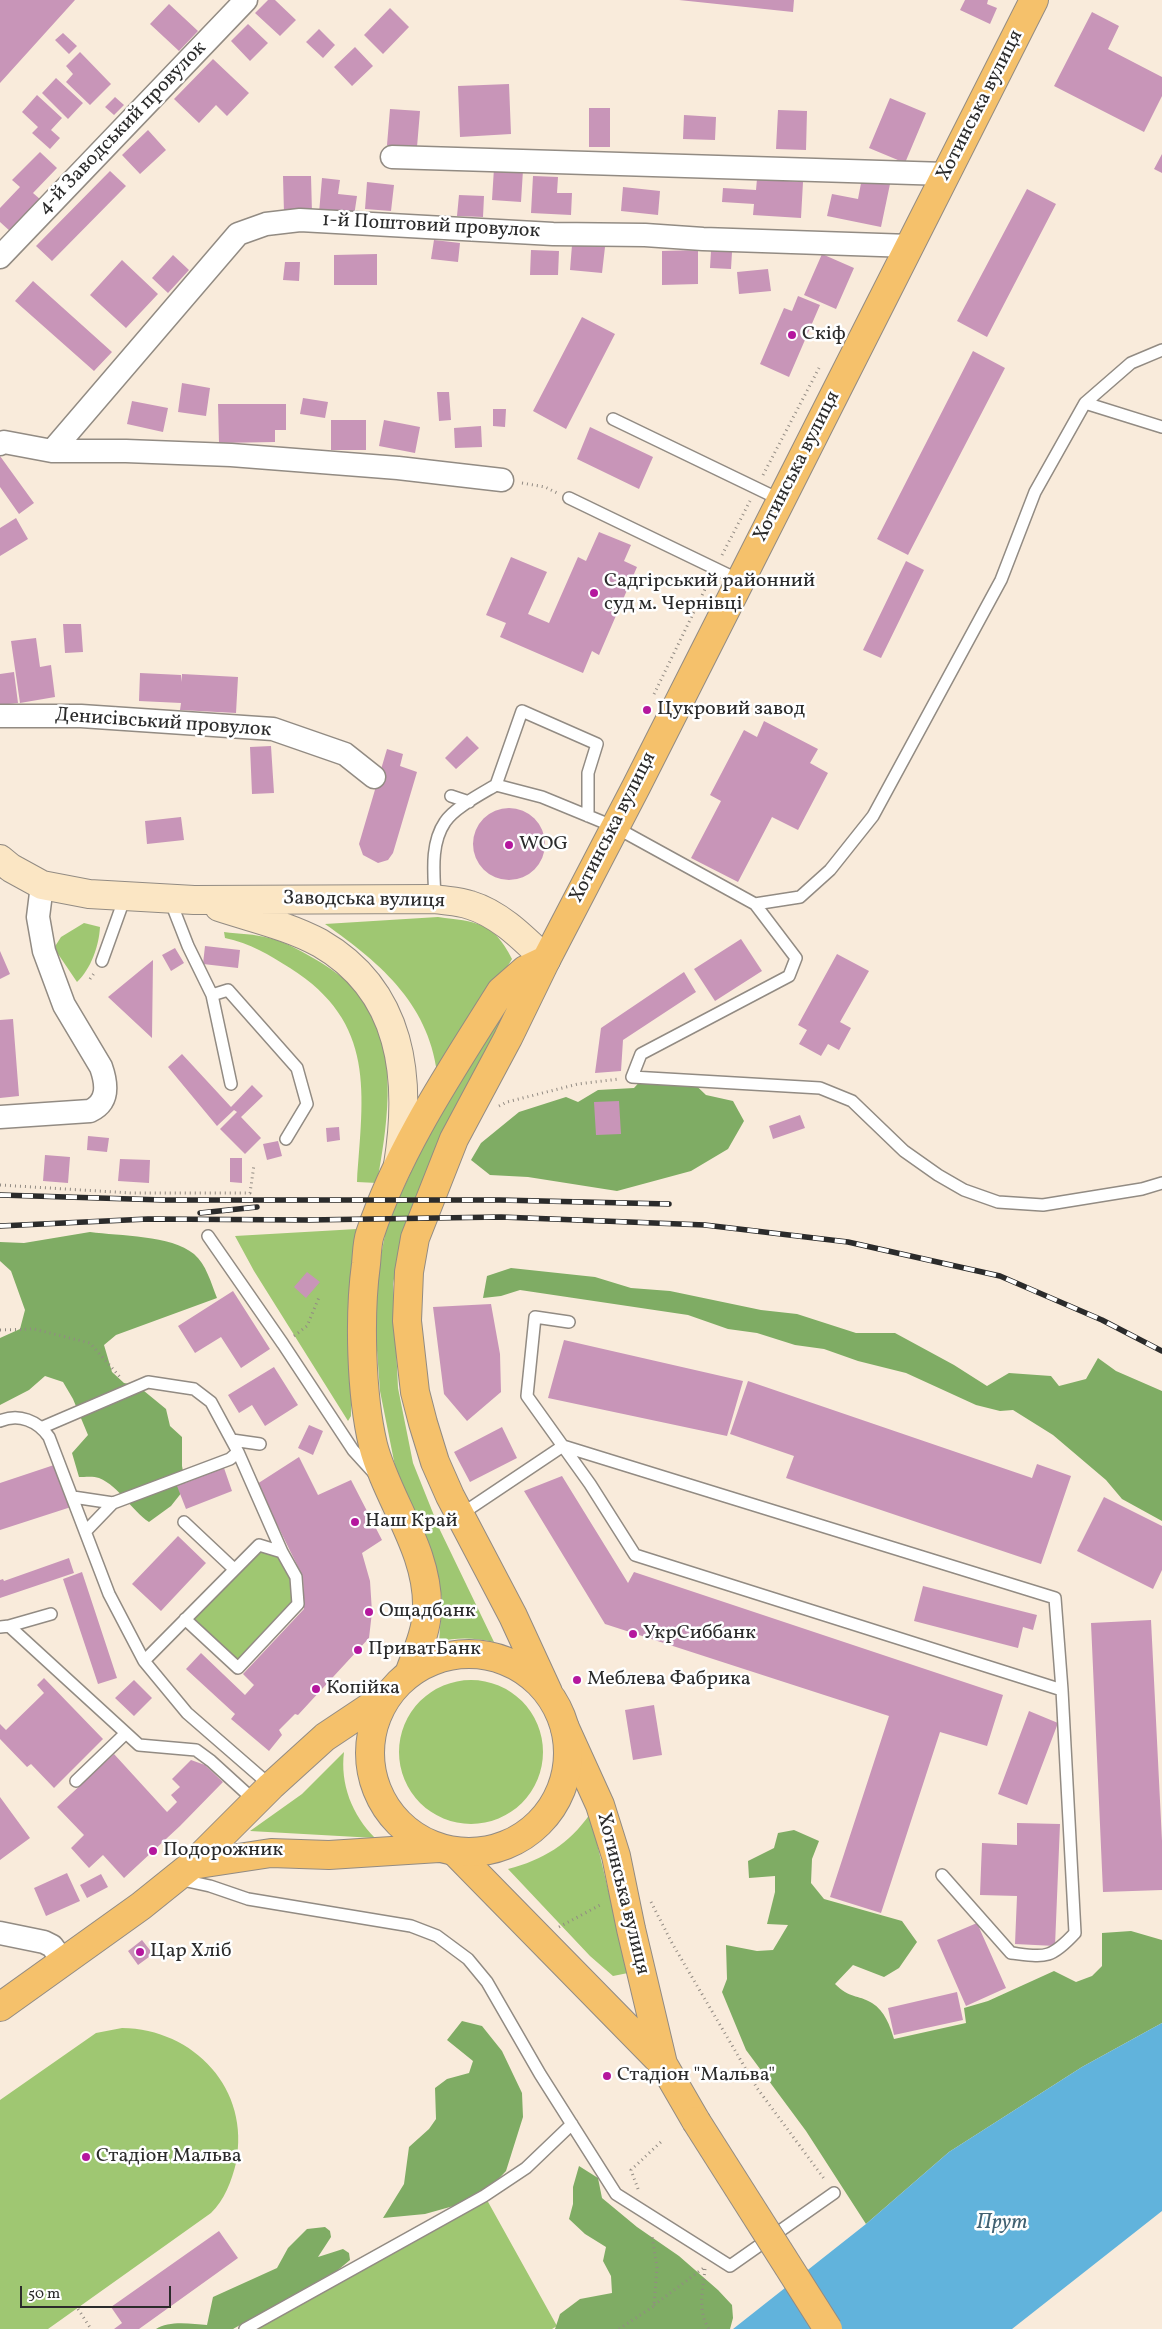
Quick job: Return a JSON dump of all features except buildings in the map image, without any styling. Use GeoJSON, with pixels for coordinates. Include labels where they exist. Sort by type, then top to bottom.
{"type":"FeatureCollection","features":[{"type":"Feature","properties":{"kind":"main road","name":"Хотинська вулиця"},"geometry":{"type":"LineString","coordinates":[[548,1692],[514,1616],[460,1515],[435,1462],[415,1392],[407,1321],[408,1272],[415,1238],[454,1139],[616,827],[1034,0]]}},
{"type":"Feature","properties":{"kind":"main road","name":"Заводська вулиця"},"geometry":{"type":"LineString","coordinates":[[0,859],[11,868],[42,885],[70,892],[125,897],[182,899],[435,899],[471,905],[521,936],[546,960]]}},
{"type":"Feature","properties":{"kind":"main road","name":"Заводська вулиця"},"geometry":{"type":"LineString","coordinates":[[182,899],[296,932],[320,943],[340,957],[362,977],[380,1000],[389,1017],[396,1042],[403,1095],[401,1142],[397,1168],[369,1236],[363,1285],[364,1383],[373,1445],[415,1548],[426,1584],[428,1611],[422,1638],[409,1674]]}},
{"type":"Feature","properties":{"kind":"main road"},"geometry":{"type":"LineString","coordinates":[[397,1168],[501,991],[525,970],[546,960]]}},
{"type":"Feature","properties":{"kind":"main road"},"geometry":{"type":"LineString","coordinates":[[183,1872],[270,1853],[329,1854],[447,1850],[485,1851],[500,1848],[526,1834],[548,1814],[559,1794],[569,1758],[565,1728],[558,1709],[548,1692],[533,1677],[502,1659],[475,1654],[454,1655],[433,1660],[409,1674],[390,1694],[381,1708],[371,1741],[370,1758],[375,1783],[386,1807],[396,1820],[423,1841],[447,1850]]}},
{"type":"Feature","properties":{"kind":"main road"},"geometry":{"type":"LineString","coordinates":[[0,2006],[141,1906],[183,1872],[325,1737],[390,1694]]}},
{"type":"Feature","properties":{"kind":"main road","name":"Хотинська вулиця"},"geometry":{"type":"LineString","coordinates":[[565,1728],[600,1805],[637,1896],[631,1929],[663,2064]]}},
{"type":"Feature","properties":{"kind":"main road","name":"Хотинська вулиця"},"geometry":{"type":"LineString","coordinates":[[447,1850],[541,1937],[663,2064],[696,2121],[828,2329]]}},
{"type":"Feature","properties":{"kind":"street","name":"4-й Заводський провулок"},"geometry":{"type":"LineString","coordinates":[[0,257],[246,0]]}},
{"type":"Feature","properties":{"kind":"street"},"geometry":{"type":"LineString","coordinates":[[392,157],[946,174]]}},
{"type":"Feature","properties":{"kind":"street","name":"1-й Поштовий провулок"},"geometry":{"type":"LineString","coordinates":[[52,450],[238,234],[266,224],[300,220],[553,234],[645,235],[712,240],[910,246]]}},
{"type":"Feature","properties":{"kind":"street"},"geometry":{"type":"LineString","coordinates":[[0,444],[4,442],[52,450],[231,456],[398,468],[502,480]]}},
{"type":"Feature","properties":{"kind":"street","name":"Денисівський провулок"},"geometry":{"type":"LineString","coordinates":[[0,716],[81,716],[273,729],[346,754],[374,777]]}},
{"type":"Feature","properties":{"kind":"street"},"geometry":{"type":"LineString","coordinates":[[0,1117],[90,1111],[100,1104],[105,1094],[104,1077],[101,1067],[64,1005],[44,951],[38,917],[42,885]]}},
{"type":"Feature","properties":{"kind":"street"},"geometry":{"type":"LineString","coordinates":[[0,1933],[44,1942],[52,1946],[63,1961]]}},
{"type":"Feature","properties":{"kind":"lane"},"geometry":{"type":"LineString","coordinates":[[755,904],[800,897],[830,870],[874,816],[1001,580],[1035,492],[1085,403],[1131,363],[1162,350]]}},
{"type":"Feature","properties":{"kind":"lane"},"geometry":{"type":"LineString","coordinates":[[1085,403],[1162,427]]}},
{"type":"Feature","properties":{"kind":"lane"},"geometry":{"type":"LineString","coordinates":[[613,419],[782,500]]}},
{"type":"Feature","properties":{"kind":"lane"},"geometry":{"type":"LineString","coordinates":[[569,498],[741,580]]}},
{"type":"Feature","properties":{"kind":"lane"},"geometry":{"type":"LineString","coordinates":[[435,899],[434,859],[438,838],[445,821],[469,802],[496,785],[522,712],[597,744],[588,773],[588,816]]}},
{"type":"Feature","properties":{"kind":"lane"},"geometry":{"type":"LineString","coordinates":[[496,785],[542,797],[616,827],[755,904],[796,958],[789,976],[641,1054],[632,1077],[820,1088],[852,1101],[904,1151],[938,1175],[964,1190],[998,1202],[1044,1205],[1142,1189],[1162,1183]]}},
{"type":"Feature","properties":{"kind":"lane"},"geometry":{"type":"LineString","coordinates":[[451,796],[469,802]]}},
{"type":"Feature","properties":{"kind":"lane"},"geometry":{"type":"LineString","coordinates":[[102,961],[125,897]]}},
{"type":"Feature","properties":{"kind":"lane"},"geometry":{"type":"LineString","coordinates":[[182,899],[188,946],[212,994],[231,1084]]}},
{"type":"Feature","properties":{"kind":"lane"},"geometry":{"type":"LineString","coordinates":[[212,994],[228,990],[297,1068],[307,1104],[286,1139]]}},
{"type":"Feature","properties":{"kind":"lane"},"geometry":{"type":"LineString","coordinates":[[208,1236],[283,1344],[353,1450],[390,1490]]}},
{"type":"Feature","properties":{"kind":"lane"},"geometry":{"type":"LineString","coordinates":[[569,1322],[534,1317],[527,1396],[590,1484],[634,1556],[1062,1690]]}},
{"type":"Feature","properties":{"kind":"lane"},"geometry":{"type":"LineString","coordinates":[[43,1428],[148,1382],[194,1389],[211,1402],[238,1452],[282,1552],[296,1577],[298,1604],[238,1668],[185,1619]]}},
{"type":"Feature","properties":{"kind":"lane"},"geometry":{"type":"LineString","coordinates":[[0,1421],[22,1418],[43,1428],[50,1437],[109,1594],[144,1661],[187,1713],[264,1794]]}},
{"type":"Feature","properties":{"kind":"lane"},"geometry":{"type":"LineString","coordinates":[[232,1440],[260,1444]]}},
{"type":"Feature","properties":{"kind":"lane"},"geometry":{"type":"LineString","coordinates":[[460,1515],[563,1446]]}},
{"type":"Feature","properties":{"kind":"lane"},"geometry":{"type":"LineString","coordinates":[[563,1446],[1056,1598],[1075,1933],[1062,1948],[1044,1956],[1011,1953],[942,1875]]}},
{"type":"Feature","properties":{"kind":"lane"},"geometry":{"type":"LineString","coordinates":[[86,1530],[113,1503],[230,1459],[238,1452]]}},
{"type":"Feature","properties":{"kind":"lane"},"geometry":{"type":"LineString","coordinates":[[73,1497],[113,1503]]}},
{"type":"Feature","properties":{"kind":"lane"},"geometry":{"type":"LineString","coordinates":[[184,1522],[234,1569]]}},
{"type":"Feature","properties":{"kind":"lane"},"geometry":{"type":"LineString","coordinates":[[144,1661],[258,1545],[282,1552]]}},
{"type":"Feature","properties":{"kind":"lane"},"geometry":{"type":"LineString","coordinates":[[5,1626],[51,1614]]}},
{"type":"Feature","properties":{"kind":"lane"},"geometry":{"type":"LineString","coordinates":[[5,1626],[139,1745],[196,1750],[264,1794]]}},
{"type":"Feature","properties":{"kind":"lane"},"geometry":{"type":"LineString","coordinates":[[76,1781],[126,1733]]}},
{"type":"Feature","properties":{"kind":"lane"},"geometry":{"type":"LineString","coordinates":[[183,1872],[210,1886],[248,1900],[411,1926],[437,1936],[468,1958],[487,1982],[616,2194],[710,2257],[730,2266],[834,2193]]}},
{"type":"Feature","properties":{"kind":"lane"},"geometry":{"type":"LineString","coordinates":[[244,2329],[484,2196],[526,2168],[572,2124]]}},
{"type":"Feature","properties":{"kind":"path"},"geometry":{"type":"LineString","coordinates":[[502,480],[545,487],[569,498]]}},
{"type":"Feature","properties":{"kind":"path"},"geometry":{"type":"LineString","coordinates":[[491,1110],[506,1102],[578,1084],[632,1077]]}},
{"type":"Feature","properties":{"kind":"path"},"geometry":{"type":"LineString","coordinates":[[0,1185],[132,1193],[250,1193],[254,1165]]}},
{"type":"Feature","properties":{"kind":"path"},"geometry":{"type":"LineString","coordinates":[[283,1344],[307,1326],[320,1295]]}},
{"type":"Feature","properties":{"kind":"path"},"geometry":{"type":"LineString","coordinates":[[0,1330],[34,1329],[90,1343],[122,1379],[141,1385]]}},
{"type":"Feature","properties":{"kind":"path"},"geometry":{"type":"LineString","coordinates":[[541,1937],[637,1896],[672,1943],[757,2088],[834,2193]]}},
{"type":"Feature","properties":{"kind":"path"},"geometry":{"type":"LineString","coordinates":[[640,2194],[631,2170],[663,2140]]}},
{"type":"Feature","properties":{"kind":"path"},"geometry":{"type":"LineString","coordinates":[[651,2227],[657,2267],[654,2306]]}},
{"type":"Feature","properties":{"kind":"path"},"geometry":{"type":"LineString","coordinates":[[709,2329],[704,2321],[701,2304],[706,2266],[710,2257]]}},
{"type":"Feature","properties":{"kind":"path"},"geometry":{"type":"LineString","coordinates":[[619,2329],[654,2306],[706,2266],[710,2257]]}},
{"type":"Feature","properties":{"kind":"path"},"geometry":{"type":"LineString","coordinates":[[78,2310],[91,2329]]}},
{"type":"Feature","properties":{"kind":"green space"},"geometry":{"type":"Polygon","coordinates":[[[438,917],[473,922],[490,930],[505,946],[512,959],[438,1080],[434,1054],[426,1030],[401,990],[366,955],[325,924],[438,917]]]}},
{"type":"Feature","properties":{"kind":"green space"},"geometry":{"type":"Polygon","coordinates":[[[84,923],[100,927],[96,949],[90,964],[77,982],[54,948],[61,937],[84,923]]]}},
{"type":"Feature","properties":{"kind":"green space"},"geometry":{"type":"Polygon","coordinates":[[[224,932],[264,937],[295,948],[320,962],[342,978],[357,990],[368,1004],[380,1031],[385,1052],[387,1074],[388,1096],[384,1140],[377,1183],[357,1182],[361,1119],[361,1090],[358,1062],[351,1036],[338,1012],[318,989],[290,968],[251,946],[225,938],[224,932]]]}},
{"type":"Feature","properties":{"kind":"green space"},"geometry":{"type":"Polygon","coordinates":[[[512,992],[517,993],[404,1227],[393,1284],[398,1388],[413,1463],[439,1528],[494,1642],[453,1639],[439,1642],[442,1600],[437,1573],[395,1466],[380,1391],[375,1323],[375,1287],[387,1224],[439,1112],[512,992]]]}},
{"type":"Feature","properties":{"kind":"green space"},"geometry":{"type":"Polygon","coordinates":[[[664,1073],[685,1075],[706,1095],[733,1101],[744,1121],[728,1149],[691,1171],[617,1191],[528,1177],[490,1175],[471,1160],[481,1143],[519,1112],[566,1097],[578,1102],[598,1090],[634,1088],[644,1077],[664,1073]]]}},
{"type":"Feature","properties":{"kind":"green space"},"geometry":{"type":"Polygon","coordinates":[[[357,1229],[353,1252],[351,1416],[348,1421],[254,1271],[235,1236],[357,1229]]]}},
{"type":"Feature","properties":{"kind":"green space"},"geometry":{"type":"Polygon","coordinates":[[[90,1232],[159,1240],[184,1248],[194,1254],[202,1263],[217,1298],[116,1335],[104,1345],[112,1372],[124,1383],[138,1386],[166,1409],[170,1426],[182,1437],[182,1466],[186,1487],[171,1506],[149,1522],[106,1482],[97,1477],[79,1477],[72,1453],[88,1435],[73,1399],[63,1382],[45,1376],[29,1390],[0,1405],[0,1338],[20,1329],[25,1310],[11,1271],[0,1261],[0,1242],[24,1243],[90,1232]]]}},
{"type":"Feature","properties":{"kind":"green space"},"geometry":{"type":"Polygon","coordinates":[[[511,1268],[595,1277],[631,1288],[670,1291],[761,1310],[797,1314],[856,1333],[895,1333],[954,1365],[987,1386],[1009,1373],[1051,1376],[1059,1386],[1086,1379],[1098,1358],[1116,1371],[1162,1391],[1162,1521],[1122,1499],[1106,1480],[1053,1435],[1013,1410],[1000,1411],[976,1405],[906,1373],[858,1361],[824,1349],[795,1345],[757,1333],[728,1329],[688,1315],[520,1290],[501,1296],[483,1298],[487,1276],[511,1268]]]}},
{"type":"Feature","properties":{"kind":"green space"},"geometry":{"type":"Polygon","coordinates":[[[260,1549],[278,1556],[292,1579],[293,1602],[237,1663],[192,1619],[260,1549]]]}},
{"type":"Feature","properties":{"kind":"green space"},"geometry":{"type":"Polygon","coordinates":[[[471,1680],[499,1685],[522,1701],[538,1724],[543,1752],[538,1780],[522,1803],[499,1819],[471,1824],[443,1819],[420,1803],[404,1780],[399,1752],[404,1724],[420,1701],[443,1685],[471,1680]]]}},
{"type":"Feature","properties":{"kind":"green space"},"geometry":{"type":"Polygon","coordinates":[[[344,1752],[344,1776],[349,1798],[360,1819],[375,1838],[250,1831],[302,1794],[344,1752]]]}},
{"type":"Feature","properties":{"kind":"green space"},"geometry":{"type":"Polygon","coordinates":[[[590,1814],[628,1973],[613,1976],[590,1956],[508,1869],[544,1856],[573,1834],[590,1814]]]}},
{"type":"Feature","properties":{"kind":"green space"},"geometry":{"type":"Polygon","coordinates":[[[794,1830],[819,1841],[812,1859],[811,1883],[824,1899],[902,1921],[917,1942],[899,1968],[884,1977],[853,1965],[835,1984],[845,1992],[877,2006],[886,2019],[894,2039],[966,2023],[964,2008],[988,2001],[1054,1971],[1076,1982],[1092,1976],[1102,1966],[1102,1933],[1131,1931],[1162,1940],[1162,2023],[1082,2067],[949,2152],[866,2224],[806,2131],[746,2050],[722,1992],[727,1979],[726,1945],[757,1951],[773,1950],[788,1925],[767,1924],[775,1892],[775,1876],[749,1878],[748,1861],[774,1848],[778,1833],[794,1830]]]}},
{"type":"Feature","properties":{"kind":"green space"},"geometry":{"type":"Polygon","coordinates":[[[462,2021],[482,2026],[502,2051],[522,2093],[523,2117],[506,2171],[491,2187],[457,2205],[425,2214],[383,2218],[404,2184],[409,2147],[429,2129],[436,2119],[435,2088],[447,2079],[469,2073],[473,2061],[447,2040],[462,2021]]]}},
{"type":"Feature","properties":{"kind":"green space","name":"Стадіон Мальва"},"geometry":{"type":"Polygon","coordinates":[[[122,2028],[148,2031],[172,2039],[194,2052],[212,2068],[226,2088],[235,2111],[238,2136],[236,2163],[230,2183],[220,2203],[211,2213],[48,2329],[0,2329],[0,2100],[96,2033],[122,2028]]]}},
{"type":"Feature","properties":{"kind":"green space"},"geometry":{"type":"Polygon","coordinates":[[[579,2166],[598,2178],[602,2198],[637,2227],[679,2256],[718,2290],[732,2305],[733,2318],[730,2329],[555,2329],[560,2314],[580,2299],[612,2293],[611,2276],[603,2261],[606,2247],[585,2234],[569,2219],[573,2204],[573,2187],[579,2166]]]}},
{"type":"Feature","properties":{"kind":"green space"},"geometry":{"type":"Polygon","coordinates":[[[487,2200],[557,2326],[552,2329],[255,2329],[487,2200]]]}},
{"type":"Feature","properties":{"kind":"green space"},"geometry":{"type":"Polygon","coordinates":[[[325,2227],[330,2231],[331,2237],[318,2257],[343,2249],[349,2253],[350,2260],[338,2270],[233,2329],[156,2329],[167,2324],[188,2323],[207,2325],[213,2297],[277,2268],[288,2248],[307,2229],[325,2227]]]}},
{"type":"Feature","properties":{"kind":"water","name":"Прут"},"geometry":{"type":"Polygon","coordinates":[[[1162,2023],[1162,2211],[1012,2329],[733,2329],[866,2224],[949,2152],[1082,2067],[1162,2023]]]}},
{"type":"Feature","properties":{"kind":"railway"},"geometry":{"type":"LineString","coordinates":[[0,1195],[164,1200],[500,1200],[669,1204]]}},
{"type":"Feature","properties":{"kind":"railway"},"geometry":{"type":"LineString","coordinates":[[200,1213],[257,1207]]}},
{"type":"Feature","properties":{"kind":"railway"},"geometry":{"type":"LineString","coordinates":[[0,1226],[148,1219],[308,1220],[501,1217],[705,1225],[848,1242],[1000,1276],[1102,1320],[1162,1351]]}},
{"type":"Feature","properties":{"kind":"place","name":"Скіф"},"geometry":{"type":"Point","coordinates":[792,335]}},
{"type":"Feature","properties":{"kind":"place","name":"Садгірський районний суд м. Чернівці"},"geometry":{"type":"Point","coordinates":[594,593]}},
{"type":"Feature","properties":{"kind":"place","name":"Цукровий завод"},"geometry":{"type":"Point","coordinates":[647,710]}},
{"type":"Feature","properties":{"kind":"place","name":"WOG"},"geometry":{"type":"Point","coordinates":[509,845]}},
{"type":"Feature","properties":{"kind":"place","name":"Наш Край"},"geometry":{"type":"Point","coordinates":[355,1522]}},
{"type":"Feature","properties":{"kind":"place","name":"Ощадбанк"},"geometry":{"type":"Point","coordinates":[369,1612]}},
{"type":"Feature","properties":{"kind":"place","name":"УкрСиббанк"},"geometry":{"type":"Point","coordinates":[633,1634]}},
{"type":"Feature","properties":{"kind":"place","name":"ПриватБанк"},"geometry":{"type":"Point","coordinates":[358,1650]}},
{"type":"Feature","properties":{"kind":"place","name":"Меблева Фабрика"},"geometry":{"type":"Point","coordinates":[577,1680]}},
{"type":"Feature","properties":{"kind":"place","name":"Копійка"},"geometry":{"type":"Point","coordinates":[316,1689]}},
{"type":"Feature","properties":{"kind":"place","name":"Подорожник"},"geometry":{"type":"Point","coordinates":[153,1851]}},
{"type":"Feature","properties":{"kind":"place","name":"Цар Хліб"},"geometry":{"type":"Point","coordinates":[140,1952]}},
{"type":"Feature","properties":{"kind":"place","name":"Стадіон \"Мальва\""},"geometry":{"type":"Point","coordinates":[607,2076]}},
{"type":"Feature","properties":{"kind":"place","name":"Стадіон Мальва"},"geometry":{"type":"Point","coordinates":[86,2157]}}]}
